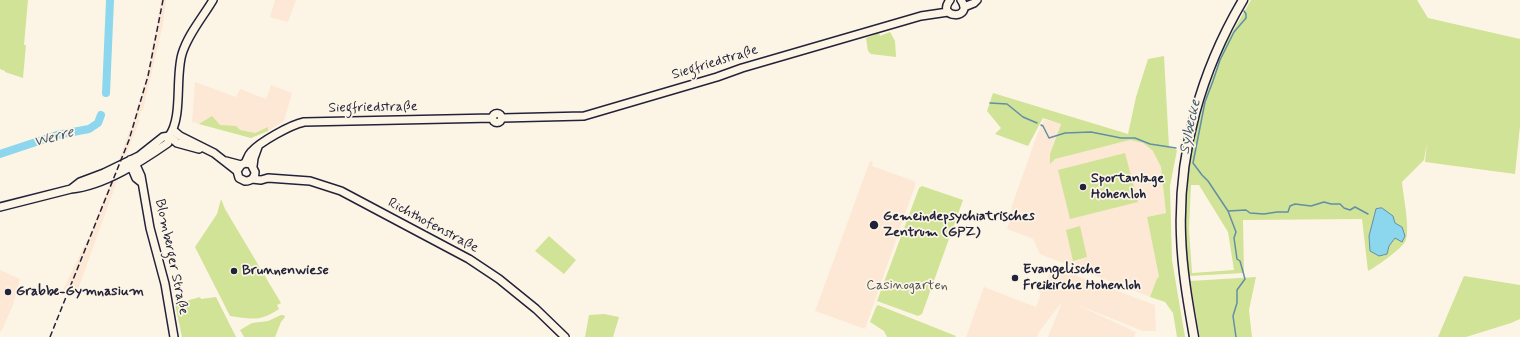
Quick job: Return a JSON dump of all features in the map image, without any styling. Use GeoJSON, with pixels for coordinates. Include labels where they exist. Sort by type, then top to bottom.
{"type":"FeatureCollection","features":[{"type":"Feature","properties":{"kind":"main road"},"geometry":{"type":"LineString","coordinates":[[1194,337],[1184,277],[1181,234],[1181,197],[1186,152],[1196,108],[1213,57],[1225,31],[1243,0]]}},
{"type":"Feature","properties":{"kind":"street"},"geometry":{"type":"LineString","coordinates":[[0,207],[71,189],[80,182],[132,164],[168,143],[176,111],[179,69],[182,54],[213,0]]}},
{"type":"Feature","properties":{"kind":"street"},"geometry":{"type":"LineString","coordinates":[[963,3],[971,0]]}},
{"type":"Feature","properties":{"kind":"street"},"geometry":{"type":"LineString","coordinates":[[963,3],[974,3],[976,0]]}},
{"type":"Feature","properties":{"kind":"street","name":"Siegfriedstraße"},"geometry":{"type":"LineString","coordinates":[[241,166],[251,152],[259,146],[288,127],[304,122],[493,118],[495,114],[498,113],[502,118],[584,116],[861,33],[933,14],[948,6],[953,15],[958,15],[962,12],[963,3]]}},
{"type":"Feature","properties":{"kind":"street"},"geometry":{"type":"LineString","coordinates":[[171,133],[177,143],[201,150],[207,150],[223,160],[241,166],[239,178],[243,181],[252,179],[254,158],[259,146]]}},
{"type":"Feature","properties":{"kind":"street","name":"Blomberger Straße"},"geometry":{"type":"LineString","coordinates":[[132,164],[141,176],[150,228],[164,284],[174,337]]}},
{"type":"Feature","properties":{"kind":"street","name":"Richthofenstraße"},"geometry":{"type":"LineString","coordinates":[[241,166],[254,169],[268,178]]}},
{"type":"Feature","properties":{"kind":"street","name":"Richthofenstraße"},"geometry":{"type":"LineString","coordinates":[[252,179],[261,180],[268,178],[310,181],[334,188],[469,259],[499,279],[536,309],[565,337]]}},
{"type":"Feature","properties":{"kind":"shaded area"},"geometry":{"type":"Polygon","coordinates":[[[161,0],[166,0],[163,24],[143,110],[141,111],[138,119],[140,120],[126,155],[119,160],[147,75],[161,0]]]}},
{"type":"Feature","properties":{"kind":"shaded area"},"geometry":{"type":"Polygon","coordinates":[[[275,0],[296,0],[288,22],[270,17],[275,0]]]}},
{"type":"Feature","properties":{"kind":"shaded area"},"geometry":{"type":"Polygon","coordinates":[[[195,82],[236,97],[240,89],[266,99],[271,85],[292,93],[284,121],[268,131],[251,138],[192,122],[195,82]]]}},
{"type":"Feature","properties":{"kind":"shaded area"},"geometry":{"type":"Polygon","coordinates":[[[1044,119],[1061,124],[1050,154],[1051,163],[1055,159],[1130,140],[1143,143],[1153,151],[1161,167],[1166,213],[1147,217],[1159,277],[1157,278],[1150,297],[1040,254],[1033,239],[1007,229],[1012,214],[1012,205],[1044,119]]]}},
{"type":"Feature","properties":{"kind":"shaded area","name":"Gemeindepsychiatrisches Zentrum (GPZ)"},"geometry":{"type":"Polygon","coordinates":[[[870,161],[873,162],[872,166],[916,183],[865,329],[815,311],[870,161]]]}},
{"type":"Feature","properties":{"kind":"shaded area"},"geometry":{"type":"Polygon","coordinates":[[[118,178],[76,295],[63,290],[89,236],[111,181],[118,178]]]}},
{"type":"Feature","properties":{"kind":"shaded area"},"geometry":{"type":"Polygon","coordinates":[[[1051,266],[1155,305],[1156,331],[1143,331],[1075,304],[1136,332],[1134,337],[1048,337],[1062,302],[1039,332],[1037,337],[966,337],[984,287],[1036,307],[1041,293],[1038,292],[1043,280],[1047,281],[1051,266]]]}},
{"type":"Feature","properties":{"kind":"shaded area","name":"Grabbe-Gymnasium"},"geometry":{"type":"Polygon","coordinates":[[[0,270],[20,279],[13,305],[1,332],[0,331],[0,270]]]}},
{"type":"Feature","properties":{"kind":"green space"},"geometry":{"type":"Polygon","coordinates":[[[0,0],[28,0],[23,78],[0,69],[0,0]]]}},
{"type":"Feature","properties":{"kind":"green space"},"geometry":{"type":"Polygon","coordinates":[[[1251,0],[1417,0],[1428,18],[1520,39],[1520,126],[1515,174],[1425,162],[1427,143],[1424,160],[1402,182],[1407,222],[1407,237],[1405,242],[1382,262],[1368,271],[1362,219],[1243,220],[1244,273],[1189,276],[1185,237],[1188,178],[1193,142],[1206,94],[1226,43],[1251,0]],[[1191,185],[1189,229],[1192,273],[1234,270],[1228,232],[1199,185],[1191,185]],[[1376,209],[1389,246],[1402,227],[1395,223],[1393,216],[1376,209]]]}},
{"type":"Feature","properties":{"kind":"green space"},"geometry":{"type":"Polygon","coordinates":[[[890,32],[895,41],[896,57],[871,54],[868,51],[866,38],[879,33],[880,36],[890,32]]]}},
{"type":"Feature","properties":{"kind":"green space"},"geometry":{"type":"Polygon","coordinates":[[[1164,56],[1169,147],[1177,150],[1170,186],[1172,260],[1185,337],[1177,337],[1173,313],[1165,302],[1150,297],[1157,278],[1159,277],[1147,217],[1166,213],[1161,167],[1153,151],[1143,143],[1130,140],[1055,159],[1050,164],[1050,154],[1061,124],[1043,118],[1028,146],[995,134],[1001,128],[987,111],[993,93],[1128,134],[1136,97],[1148,59],[1164,56]]]}},
{"type":"Feature","properties":{"kind":"green space"},"geometry":{"type":"Polygon","coordinates":[[[212,116],[220,125],[236,126],[240,130],[255,133],[268,127],[268,131],[251,138],[199,124],[212,116]]]}},
{"type":"Feature","properties":{"kind":"green space"},"geometry":{"type":"Polygon","coordinates":[[[1125,153],[1138,202],[1070,219],[1058,170],[1125,153]]]}},
{"type":"Feature","properties":{"kind":"green space","name":"Casinogarten"},"geometry":{"type":"Polygon","coordinates":[[[922,186],[963,200],[922,314],[918,316],[877,301],[919,188],[922,186]]]}},
{"type":"Feature","properties":{"kind":"green space","name":"Brunnenwiese"},"geometry":{"type":"Polygon","coordinates":[[[221,199],[225,209],[281,303],[277,305],[279,309],[261,318],[250,319],[230,316],[195,247],[217,214],[221,199]]]}},
{"type":"Feature","properties":{"kind":"green space"},"geometry":{"type":"Polygon","coordinates":[[[1080,226],[1087,257],[1073,261],[1066,230],[1080,226]]]}},
{"type":"Feature","properties":{"kind":"green space"},"geometry":{"type":"Polygon","coordinates":[[[549,236],[576,260],[564,274],[535,251],[549,236]]]}},
{"type":"Feature","properties":{"kind":"green space"},"geometry":{"type":"Polygon","coordinates":[[[1464,276],[1520,285],[1520,319],[1466,337],[1438,337],[1464,276]]]}},
{"type":"Feature","properties":{"kind":"green space"},"geometry":{"type":"Polygon","coordinates":[[[1256,277],[1249,310],[1252,337],[1200,337],[1190,281],[1256,277]]]}},
{"type":"Feature","properties":{"kind":"green space"},"geometry":{"type":"Polygon","coordinates":[[[200,297],[201,299],[216,297],[236,337],[182,337],[175,304],[200,297]]]}},
{"type":"Feature","properties":{"kind":"green space"},"geometry":{"type":"Polygon","coordinates":[[[878,305],[956,336],[887,337],[884,331],[870,322],[878,305]]]}},
{"type":"Feature","properties":{"kind":"green space"},"geometry":{"type":"Polygon","coordinates":[[[604,314],[619,317],[613,337],[585,337],[589,315],[604,314]]]}},
{"type":"Feature","properties":{"kind":"green space"},"geometry":{"type":"Polygon","coordinates":[[[284,315],[285,317],[281,322],[275,337],[244,337],[240,330],[252,323],[268,321],[284,315]]]}},
{"type":"Feature","properties":{"kind":"water"},"geometry":{"type":"Polygon","coordinates":[[[1382,208],[1393,216],[1395,223],[1402,227],[1405,236],[1402,242],[1395,238],[1389,246],[1387,254],[1379,256],[1370,251],[1369,236],[1376,209],[1382,208]]]}},
{"type":"Feature","properties":{"kind":"waterway","name":"Werre"},"geometry":{"type":"LineString","coordinates":[[106,93],[110,0]]}},
{"type":"Feature","properties":{"kind":"waterway","name":"Sylbecke"},"geometry":{"type":"LineString","coordinates":[[1236,337],[1233,316],[1237,303],[1237,290],[1245,279],[1240,261],[1237,259],[1234,238],[1236,232],[1228,211],[1208,181],[1193,163],[1205,102],[1220,60],[1234,32],[1246,18],[1244,11]]}},
{"type":"Feature","properties":{"kind":"waterway"},"geometry":{"type":"LineString","coordinates":[[990,103],[1007,104],[1023,117],[1037,123]]}},
{"type":"Feature","properties":{"kind":"waterway","name":"Werre"},"geometry":{"type":"LineString","coordinates":[[0,154],[57,135],[89,129],[98,123],[101,115]]}},
{"type":"Feature","properties":{"kind":"waterway"},"geometry":{"type":"LineString","coordinates":[[1041,125],[1049,138],[1065,133],[1091,132],[1121,138],[1135,138],[1150,144],[1176,148]]}},
{"type":"Feature","properties":{"kind":"waterway"},"geometry":{"type":"LineString","coordinates":[[1228,211],[1246,210],[1250,213],[1264,214],[1288,212],[1290,206],[1295,204],[1311,206],[1324,202],[1340,204],[1344,208],[1350,210],[1355,207],[1368,214]]}},
{"type":"Feature","properties":{"kind":"railway"},"geometry":{"type":"LineString","coordinates":[[50,337],[129,140],[148,76],[163,0]]}},
{"type":"Feature","properties":{"kind":"place","name":"Sportanlage Hohenloh"},"geometry":{"type":"Point","coordinates":[1083,187]}},
{"type":"Feature","properties":{"kind":"place","name":"Gemeindepsychiatrisches Zentrum (GPZ)"},"geometry":{"type":"Point","coordinates":[874,225]}},
{"type":"Feature","properties":{"kind":"place","name":"Brunnenwiese"},"geometry":{"type":"Point","coordinates":[234,271]}},
{"type":"Feature","properties":{"kind":"place","name":"Evangelische Freikirche Hohenloh"},"geometry":{"type":"Point","coordinates":[1015,278]}},
{"type":"Feature","properties":{"kind":"place","name":"Grabbe-Gymnasium"},"geometry":{"type":"Point","coordinates":[8,292]}}]}
